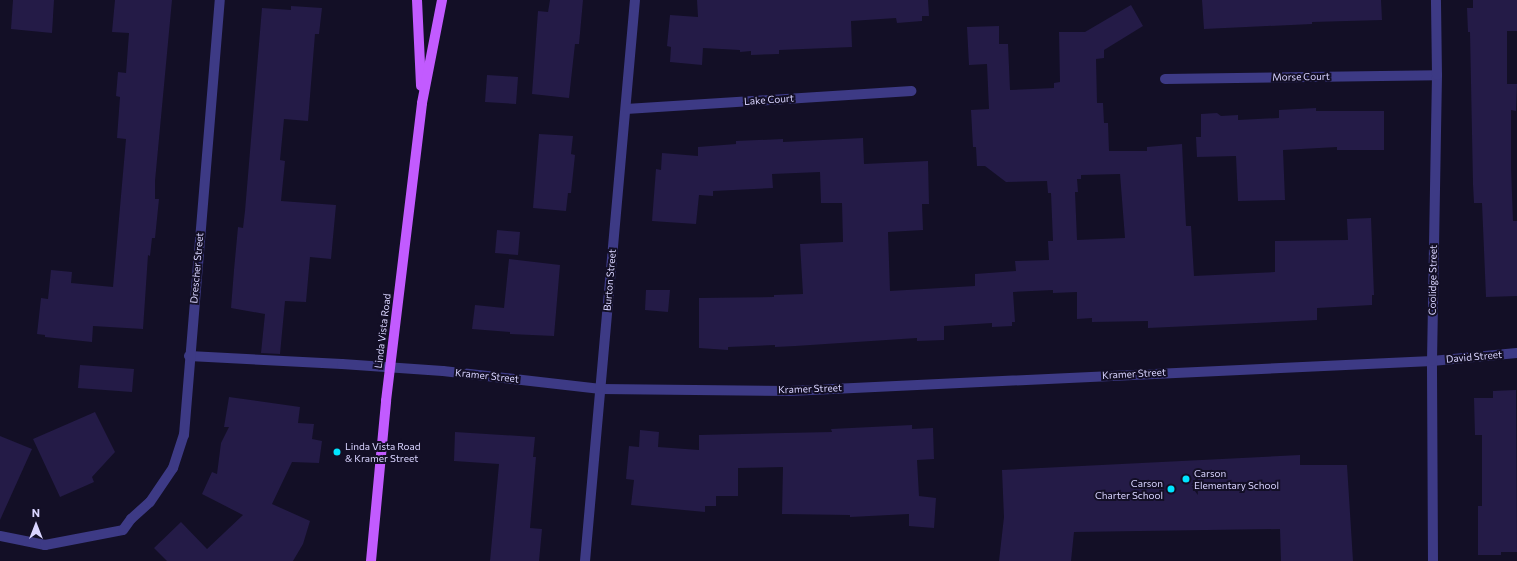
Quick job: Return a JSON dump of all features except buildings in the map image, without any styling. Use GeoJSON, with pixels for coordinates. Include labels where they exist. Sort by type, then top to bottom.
{"type":"FeatureCollection","features":[{"type":"Feature","properties":{"kind":"main road","name":"Linda Vista Road"},"geometry":{"type":"LineString","coordinates":[[417,0],[422,103]]}},
{"type":"Feature","properties":{"kind":"main road","name":"Linda Vista Road"},"geometry":{"type":"LineString","coordinates":[[371,561],[391,368],[422,103],[442,0]]}},
{"type":"Feature","properties":{"kind":"street","name":"Drescher Street"},"geometry":{"type":"LineString","coordinates":[[0,536],[45,545],[123,530],[131,519],[150,502],[172,468],[184,435],[189,356],[220,0]]}},
{"type":"Feature","properties":{"kind":"street","name":"Burton Street"},"geometry":{"type":"LineString","coordinates":[[585,561],[635,0]]}},
{"type":"Feature","properties":{"kind":"street","name":"Coolidge Street"},"geometry":{"type":"LineString","coordinates":[[1433,561],[1432,361],[1437,75],[1436,0]]}},
{"type":"Feature","properties":{"kind":"street","name":"Morse Court"},"geometry":{"type":"LineString","coordinates":[[1165,79],[1437,75]]}},
{"type":"Feature","properties":{"kind":"street","name":"Lake Court"},"geometry":{"type":"LineString","coordinates":[[626,109],[911,91]]}},
{"type":"Feature","properties":{"kind":"street","name":"David Street"},"geometry":{"type":"LineString","coordinates":[[1432,361],[1517,353]]}},
{"type":"Feature","properties":{"kind":"street","name":"Kramer Street"},"geometry":{"type":"LineString","coordinates":[[189,356],[391,368],[601,389],[790,391],[1432,361]]}},
{"type":"Feature","properties":{"kind":"place","name":"Linda Vista Road & Kramer Street"},"geometry":{"type":"Point","coordinates":[337,452]}},
{"type":"Feature","properties":{"kind":"place","name":"Carson Elementary School"},"geometry":{"type":"Point","coordinates":[1186,479]}},
{"type":"Feature","properties":{"kind":"place","name":"Carson Charter School"},"geometry":{"type":"Point","coordinates":[1171,489]}}]}
